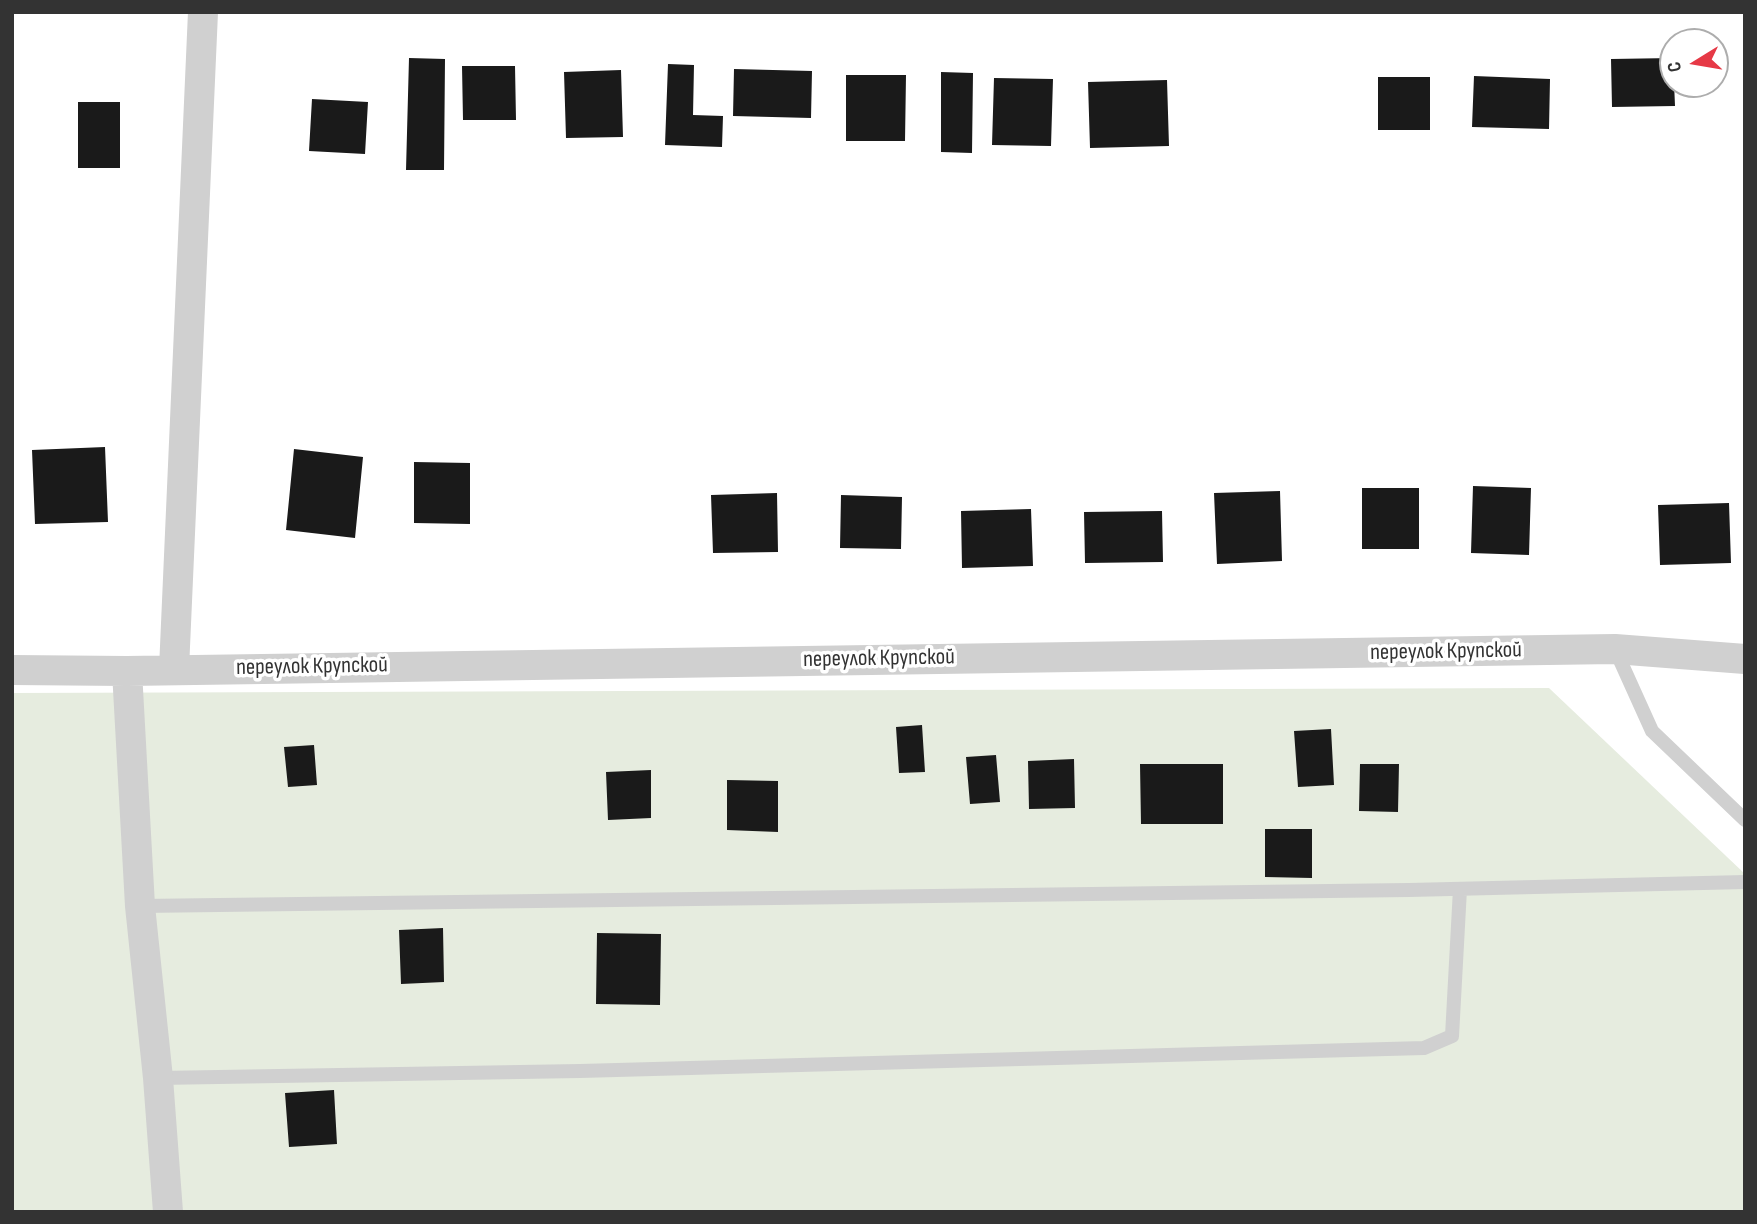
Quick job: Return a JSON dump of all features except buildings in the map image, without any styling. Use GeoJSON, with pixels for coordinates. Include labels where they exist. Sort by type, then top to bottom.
{"type":"FeatureCollection","features":[{"type":"Feature","properties":{"kind":"street"},"geometry":{"type":"LineString","coordinates":[[174,668],[203,12]]}},
{"type":"Feature","properties":{"kind":"street","name":"переулок Крупской"},"geometry":{"type":"LineString","coordinates":[[12,670],[127,671],[174,668],[1615,649],[1745,659]]}},
{"type":"Feature","properties":{"kind":"street"},"geometry":{"type":"LineString","coordinates":[[127,671],[140,906],[158,1078],[167,1212]]}},
{"type":"Feature","properties":{"kind":"lane"},"geometry":{"type":"LineString","coordinates":[[1615,649],[1652,731],[1745,820]]}},
{"type":"Feature","properties":{"kind":"lane"},"geometry":{"type":"LineString","coordinates":[[140,906],[1460,889],[1745,882]]}},
{"type":"Feature","properties":{"kind":"lane"},"geometry":{"type":"LineString","coordinates":[[158,1078],[580,1071],[1423,1048],[1452,1036],[1460,889]]}},
{"type":"Feature","properties":{"kind":"shaded area"},"geometry":{"type":"Polygon","coordinates":[[[1549,688],[1745,874],[1745,1212],[12,1212],[12,693],[1549,688]]]}}]}
